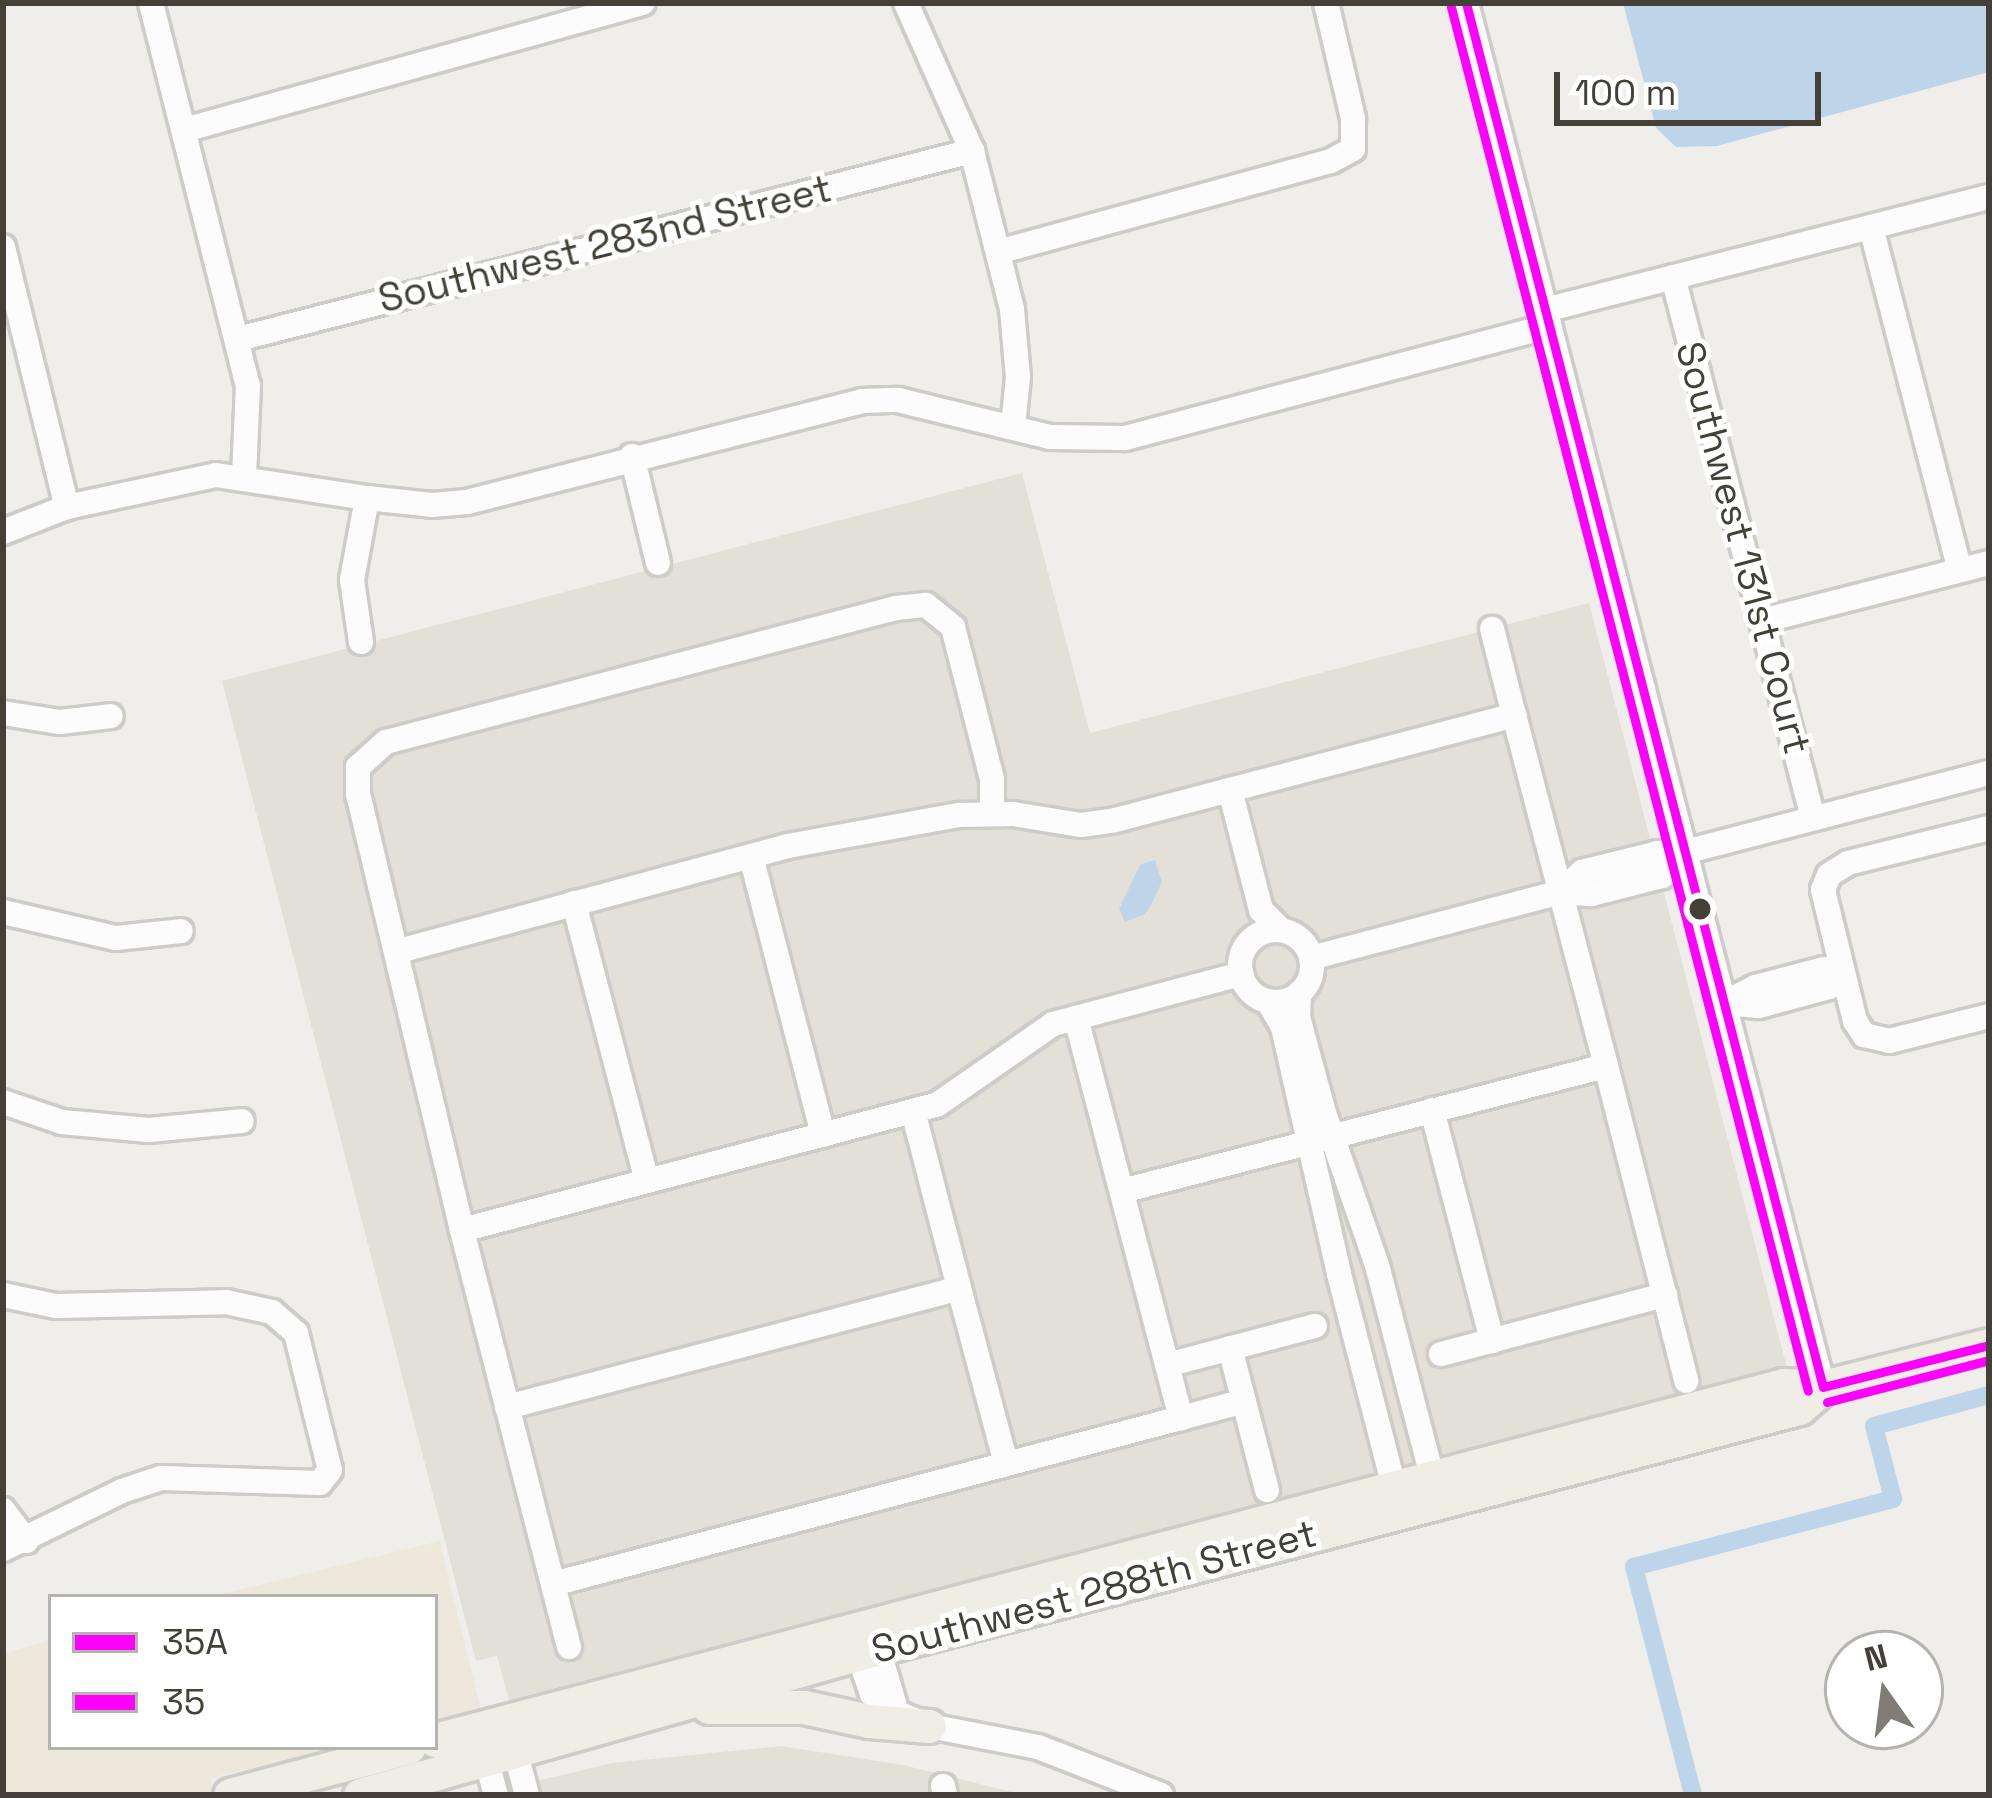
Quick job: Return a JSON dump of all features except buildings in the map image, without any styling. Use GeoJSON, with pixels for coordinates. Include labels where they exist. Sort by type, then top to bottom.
{"type":"FeatureCollection","features":[{"type":"Feature","properties":{"kind":"main road","name":"Southwest 288th Street"},"geometry":{"type":"LineString","coordinates":[[1405,1497],[1432,1477],[1792,1383],[1823,1387],[1989,1345]]}},
{"type":"Feature","properties":{"kind":"main road","name":"Southwest 288th Street"},"geometry":{"type":"LineString","coordinates":[[438,1739],[864,1639],[1405,1497],[1799,1408],[1823,1387]]}},
{"type":"Feature","properties":{"kind":"main road","name":"Southwest 288th Street"},"geometry":{"type":"LineString","coordinates":[[360,1795],[671,1706],[864,1639]]}},
{"type":"Feature","properties":{"kind":"main road"},"geometry":{"type":"LineString","coordinates":[[671,1706],[804,1707],[869,1721],[913,1719]]}},
{"type":"Feature","properties":{"kind":"main road"},"geometry":{"type":"LineString","coordinates":[[230,1795],[398,1750]]}},
{"type":"Feature","properties":{"kind":"street"},"geometry":{"type":"LineString","coordinates":[[151,3],[248,385],[244,477]]}},
{"type":"Feature","properties":{"kind":"street"},"geometry":{"type":"LineString","coordinates":[[184,130],[586,10],[643,3]]}},
{"type":"Feature","properties":{"kind":"street"},"geometry":{"type":"LineString","coordinates":[[906,3],[971,151],[998,252],[1016,355],[1013,427]]}},
{"type":"Feature","properties":{"kind":"street"},"geometry":{"type":"LineString","coordinates":[[998,252],[1331,161],[1353,148],[1353,118],[1325,3]]}},
{"type":"Feature","properties":{"kind":"street"},"geometry":{"type":"LineString","coordinates":[[1466,3],[1823,1387]]}},
{"type":"Feature","properties":{"kind":"street","name":"Southwest 283nd Street"},"geometry":{"type":"LineString","coordinates":[[238,339],[971,151]]}},
{"type":"Feature","properties":{"kind":"street"},"geometry":{"type":"LineString","coordinates":[[3,514],[67,507],[200,478],[244,477],[432,505],[467,502],[632,456],[862,401],[898,400],[1050,437],[1125,438],[1673,278],[1989,196]]}},
{"type":"Feature","properties":{"kind":"street"},"geometry":{"type":"LineString","coordinates":[[1871,227],[1960,570]]}},
{"type":"Feature","properties":{"kind":"street"},"geometry":{"type":"LineString","coordinates":[[3,247],[14,336],[67,507]]}},
{"type":"Feature","properties":{"kind":"street","name":"Southwest 131st Court"},"geometry":{"type":"LineString","coordinates":[[1673,278],[1814,818]]}},
{"type":"Feature","properties":{"kind":"street"},"geometry":{"type":"LineString","coordinates":[[632,456],[658,563]]}},
{"type":"Feature","properties":{"kind":"street"},"geometry":{"type":"LineString","coordinates":[[361,642],[352,580],[367,498]]}},
{"type":"Feature","properties":{"kind":"street"},"geometry":{"type":"LineString","coordinates":[[3,532],[67,507]]}},
{"type":"Feature","properties":{"kind":"street"},"geometry":{"type":"LineString","coordinates":[[1762,621],[1989,562]]}},
{"type":"Feature","properties":{"kind":"street"},"geometry":{"type":"LineString","coordinates":[[569,1647],[462,1230],[356,785],[358,766],[371,749],[896,608],[926,605],[953,627],[992,779],[992,813]]}},
{"type":"Feature","properties":{"kind":"street"},"geometry":{"type":"LineString","coordinates":[[1492,629],[1686,1381]]}},
{"type":"Feature","properties":{"kind":"street"},"geometry":{"type":"LineString","coordinates":[[3,713],[60,722],[111,716]]}},
{"type":"Feature","properties":{"kind":"street"},"geometry":{"type":"LineString","coordinates":[[399,951],[751,856],[992,813],[1098,824],[1514,715]]}},
{"type":"Feature","properties":{"kind":"street"},"geometry":{"type":"LineString","coordinates":[[1311,958],[1561,892],[1592,894],[1662,876],[1685,852],[1989,773]]}},
{"type":"Feature","properties":{"kind":"street"},"geometry":{"type":"LineString","coordinates":[[1230,790],[1261,910],[1254,937],[1241,957],[1241,974],[1251,991],[1268,1001],[1283,1027],[1322,1139],[1377,1265],[1432,1477]]}},
{"type":"Feature","properties":{"kind":"street"},"geometry":{"type":"LineString","coordinates":[[1989,828],[1848,863],[1829,875],[1823,897],[1857,1027],[1874,1040],[1989,1016]]}},
{"type":"Feature","properties":{"kind":"street"},"geometry":{"type":"LineString","coordinates":[[751,856],[824,1135]]}},
{"type":"Feature","properties":{"kind":"street"},"geometry":{"type":"LineString","coordinates":[[574,903],[647,1181]]}},
{"type":"Feature","properties":{"kind":"street"},"geometry":{"type":"LineString","coordinates":[[1261,910],[1281,930],[1300,939],[1311,958],[1310,977],[1299,993],[1298,1017],[1322,1139],[1339,1274],[1405,1497]]}},
{"type":"Feature","properties":{"kind":"street"},"geometry":{"type":"LineString","coordinates":[[3,912],[116,938],[181,932]]}},
{"type":"Feature","properties":{"kind":"street"},"geometry":{"type":"LineString","coordinates":[[1254,937],[1281,930]]}},
{"type":"Feature","properties":{"kind":"street"},"geometry":{"type":"LineString","coordinates":[[462,1230],[913,1111],[956,1095],[1036,1032],[1241,974]]}},
{"type":"Feature","properties":{"kind":"street"},"geometry":{"type":"LineString","coordinates":[[1724,1003],[1759,1006],[1829,987],[1843,974]]}},
{"type":"Feature","properties":{"kind":"street"},"geometry":{"type":"LineString","coordinates":[[1268,1001],[1299,993]]}},
{"type":"Feature","properties":{"kind":"street"},"geometry":{"type":"LineString","coordinates":[[1076,1018],[1181,1418]]}},
{"type":"Feature","properties":{"kind":"street"},"geometry":{"type":"LineString","coordinates":[[1122,1192],[1606,1066]]}},
{"type":"Feature","properties":{"kind":"street"},"geometry":{"type":"LineString","coordinates":[[3,1102],[62,1122],[149,1130],[242,1121]]}},
{"type":"Feature","properties":{"kind":"street"},"geometry":{"type":"LineString","coordinates":[[1432,1110],[1492,1341]]}},
{"type":"Feature","properties":{"kind":"street"},"geometry":{"type":"LineString","coordinates":[[913,1111],[1006,1464]]}},
{"type":"Feature","properties":{"kind":"street"},"geometry":{"type":"LineString","coordinates":[[1339,1274],[1377,1265]]}},
{"type":"Feature","properties":{"kind":"street"},"geometry":{"type":"LineString","coordinates":[[508,1407],[958,1288]]}},
{"type":"Feature","properties":{"kind":"street"},"geometry":{"type":"LineString","coordinates":[[1441,1354],[1665,1294]]}},
{"type":"Feature","properties":{"kind":"street"},"geometry":{"type":"LineString","coordinates":[[3,1295],[56,1306],[226,1302],[272,1312],[296,1333],[330,1470],[320,1484],[161,1478],[122,1490],[14,1545],[3,1510]]}},
{"type":"Feature","properties":{"kind":"street"},"geometry":{"type":"LineString","coordinates":[[1167,1365],[1315,1326]]}},
{"type":"Feature","properties":{"kind":"street"},"geometry":{"type":"LineString","coordinates":[[1230,1348],[1267,1490]]}},
{"type":"Feature","properties":{"kind":"street"},"geometry":{"type":"LineString","coordinates":[[553,1584],[1244,1401]]}},
{"type":"Feature","properties":{"kind":"street"},"geometry":{"type":"LineString","coordinates":[[864,1639],[872,1694],[913,1719],[1038,1747],[1151,1793]]}},
{"type":"Feature","properties":{"kind":"street"},"geometry":{"type":"LineString","coordinates":[[496,1795],[502,1758]]}},
{"type":"Feature","properties":{"kind":"street"},"geometry":{"type":"LineString","coordinates":[[502,1758],[527,1795]]}},
{"type":"Feature","properties":{"kind":"shaded area"},"geometry":{"type":"Polygon","coordinates":[[[1022,473],[1090,733],[1589,603],[1787,1368],[509,1700],[497,1656],[476,1661],[222,681],[1022,473]]]}},
{"type":"Feature","properties":{"kind":"shaded area"},"geometry":{"type":"Polygon","coordinates":[[[440,1541],[482,1715],[438,1725],[438,1594],[222,1594],[440,1541]]]}},
{"type":"Feature","properties":{"kind":"shaded area"},"geometry":{"type":"Polygon","coordinates":[[[48,1641],[48,1750],[332,1750],[210,1778],[214,1795],[3,1795],[3,1654],[48,1641]]]}},
{"type":"Feature","properties":{"kind":"shaded area"},"geometry":{"type":"Polygon","coordinates":[[[781,1746],[903,1765],[1024,1795],[478,1795],[612,1763],[781,1746]]]}},
{"type":"Feature","properties":{"kind":"water"},"geometry":{"type":"Polygon","coordinates":[[[1623,3],[1989,3],[1989,72],[1717,146],[1676,147],[1656,128],[1623,3]]]}},
{"type":"Feature","properties":{"kind":"water"},"geometry":{"type":"Polygon","coordinates":[[[1155,860],[1162,882],[1151,905],[1145,914],[1125,922],[1119,909],[1140,865],[1155,860]]]}},
{"type":"Feature","properties":{"kind":"waterway"},"geometry":{"type":"LineString","coordinates":[[1693,1795],[1634,1567],[1893,1499],[1874,1426],[1989,1395]]}},
{"type":"Feature","properties":{"kind":"transit line","name":"35A"},"geometry":{"type":"LineString","coordinates":[[1466,3],[1823,1387]]}},
{"type":"Feature","properties":{"kind":"transit line","name":"35"},"geometry":{"type":"LineString","coordinates":[[1451,7],[1808,1391]]}},
{"type":"Feature","properties":{"kind":"transit line","name":"35A"},"geometry":{"type":"LineString","coordinates":[[1823,1387],[1989,1345]]}},
{"type":"Feature","properties":{"kind":"transit line","name":"35"},"geometry":{"type":"LineString","coordinates":[[1827,1402],[1989,1360]]}}]}
